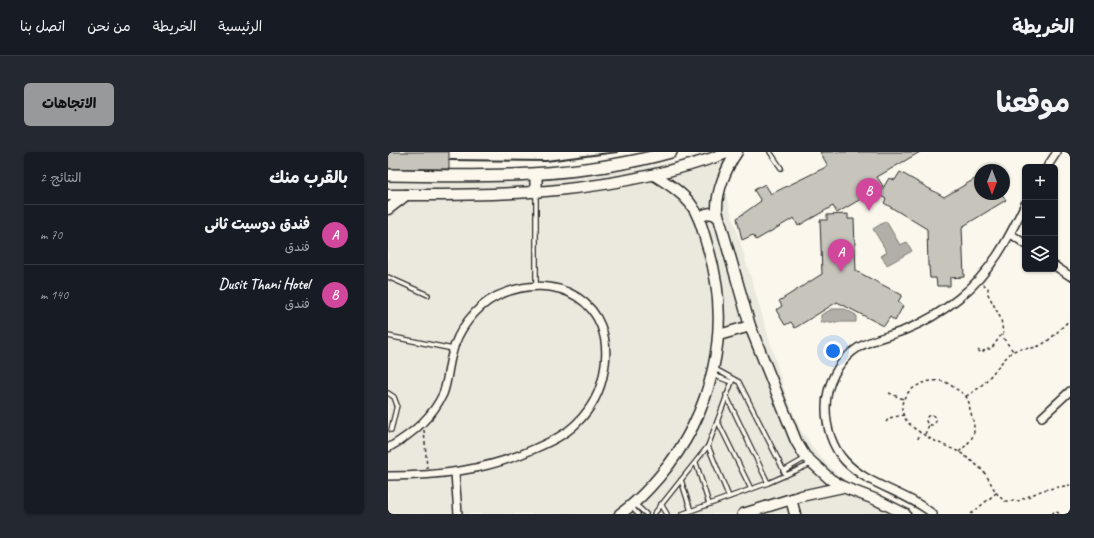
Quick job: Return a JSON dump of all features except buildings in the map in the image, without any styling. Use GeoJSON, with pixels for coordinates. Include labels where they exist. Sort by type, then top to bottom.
{"type":"FeatureCollection","features":[{"type":"Feature","properties":{"kind":"main road"},"geometry":{"type":"LineString","coordinates":[[388,175],[492,176],[536,174],[619,164],[671,152]]}},
{"type":"Feature","properties":{"kind":"main road"},"geometry":{"type":"LineString","coordinates":[[536,174],[536,192]]}},
{"type":"Feature","properties":{"kind":"street"},"geometry":{"type":"LineString","coordinates":[[388,195],[484,195],[536,192],[610,184],[654,175],[696,164],[730,152]]}},
{"type":"Feature","properties":{"kind":"street"},"geometry":{"type":"LineString","coordinates":[[737,152],[729,165],[717,199],[718,218],[750,326],[789,426],[796,441],[810,461],[830,479],[843,487],[876,500],[905,514]]}},
{"type":"Feature","properties":{"kind":"street"},"geometry":{"type":"LineString","coordinates":[[1049,164],[1057,152]]}},
{"type":"Feature","properties":{"kind":"street"},"geometry":{"type":"LineString","coordinates":[[620,514],[634,508],[671,463],[688,436],[702,406],[713,371],[719,335],[720,308],[718,284],[699,219],[681,193],[654,175]]}},
{"type":"Feature","properties":{"kind":"street"},"geometry":{"type":"LineString","coordinates":[[388,210],[406,195]]}},
{"type":"Feature","properties":{"kind":"street"},"geometry":{"type":"LineString","coordinates":[[933,514],[906,495],[869,480],[856,472],[844,460],[835,447],[829,432],[826,417],[826,401],[830,385],[836,370],[846,358],[864,345],[904,330],[934,316],[960,297],[995,261],[1011,234],[1022,210]]}},
{"type":"Feature","properties":{"kind":"street"},"geometry":{"type":"LineString","coordinates":[[699,219],[706,214],[711,213],[718,218]]}},
{"type":"Feature","properties":{"kind":"street"},"geometry":{"type":"LineString","coordinates":[[1011,234],[1022,242]]}},
{"type":"Feature","properties":{"kind":"street"},"geometry":{"type":"LineString","coordinates":[[1058,268],[1070,276]]}},
{"type":"Feature","properties":{"kind":"street"},"geometry":{"type":"LineString","coordinates":[[388,448],[408,435],[423,422],[434,408],[443,393],[448,377],[453,349],[467,323],[484,304],[505,293],[536,287],[553,288],[569,292],[582,300],[598,316],[605,336],[607,352],[603,377],[597,394],[588,410],[577,423],[554,440],[497,464],[455,473],[388,476]]}},
{"type":"Feature","properties":{"kind":"street"},"geometry":{"type":"LineString","coordinates":[[719,335],[750,326]]}},
{"type":"Feature","properties":{"kind":"street"},"geometry":{"type":"LineString","coordinates":[[1042,417],[1070,391]]}},
{"type":"Feature","properties":{"kind":"street"},"geometry":{"type":"LineString","coordinates":[[455,473],[458,514]]}},
{"type":"Feature","properties":{"kind":"street"},"geometry":{"type":"LineString","coordinates":[[743,514],[791,499],[843,487]]}},
{"type":"Feature","properties":{"kind":"street"},"geometry":{"type":"LineString","coordinates":[[791,499],[795,514]]}},
{"type":"Feature","properties":{"kind":"lane"},"geometry":{"type":"LineString","coordinates":[[770,152],[781,168]]}},
{"type":"Feature","properties":{"kind":"lane"},"geometry":{"type":"LineString","coordinates":[[536,192],[536,287]]}},
{"type":"Feature","properties":{"kind":"lane"},"geometry":{"type":"LineString","coordinates":[[388,277],[428,295]]}},
{"type":"Feature","properties":{"kind":"lane"},"geometry":{"type":"LineString","coordinates":[[388,336],[453,349]]}},
{"type":"Feature","properties":{"kind":"lane"},"geometry":{"type":"LineString","coordinates":[[713,371],[739,382],[786,475]]}},
{"type":"Feature","properties":{"kind":"lane"},"geometry":{"type":"LineString","coordinates":[[654,514],[708,446],[732,380]]}},
{"type":"Feature","properties":{"kind":"lane"},"geometry":{"type":"LineString","coordinates":[[388,395],[395,399],[397,405],[391,430]]}},
{"type":"Feature","properties":{"kind":"lane"},"geometry":{"type":"LineString","coordinates":[[726,395],[768,483]]}},
{"type":"Feature","properties":{"kind":"lane"},"geometry":{"type":"LineString","coordinates":[[718,422],[751,489]]}},
{"type":"Feature","properties":{"kind":"lane"},"geometry":{"type":"LineString","coordinates":[[708,446],[729,497]]}},
{"type":"Feature","properties":{"kind":"lane"},"geometry":{"type":"LineString","coordinates":[[784,471],[810,461]]}},
{"type":"Feature","properties":{"kind":"lane"},"geometry":{"type":"LineString","coordinates":[[682,514],[768,483],[786,475],[810,461]]}},
{"type":"Feature","properties":{"kind":"lane"},"geometry":{"type":"LineString","coordinates":[[696,463],[709,504]]}},
{"type":"Feature","properties":{"kind":"lane"},"geometry":{"type":"LineString","coordinates":[[681,480],[691,511]]}},
{"type":"Feature","properties":{"kind":"lane"},"geometry":{"type":"LineString","coordinates":[[661,504],[667,514]]}},
{"type":"Feature","properties":{"kind":"lane"},"geometry":{"type":"LineString","coordinates":[[634,508],[646,514]]}},
{"type":"Feature","properties":{"kind":"path"},"geometry":{"type":"LineString","coordinates":[[978,280],[988,290],[988,294],[1001,319],[1002,334],[1013,352]]}},
{"type":"Feature","properties":{"kind":"path"},"geometry":{"type":"LineString","coordinates":[[966,396],[983,386],[993,372],[1013,352],[1038,347],[1045,343],[1070,320]]}},
{"type":"Feature","properties":{"kind":"path"},"geometry":{"type":"LineString","coordinates":[[978,350],[981,353],[986,349],[991,348],[1002,334]]}},
{"type":"Feature","properties":{"kind":"path"},"geometry":{"type":"LineString","coordinates":[[959,452],[970,443],[975,429],[966,396],[945,382],[934,382],[912,389],[903,399],[902,407],[904,415],[912,427],[940,445],[959,452],[980,468],[996,493],[1005,501],[1018,501],[1043,490],[1070,484]]}},
{"type":"Feature","properties":{"kind":"path"},"geometry":{"type":"LineString","coordinates":[[889,393],[903,399]]}},
{"type":"Feature","properties":{"kind":"path"},"geometry":{"type":"LineString","coordinates":[[886,422],[889,418],[904,415]]}},
{"type":"Feature","properties":{"kind":"path"},"geometry":{"type":"LineString","coordinates":[[934,415],[936,421],[934,424],[929,424],[926,421],[927,416],[934,415]]}},
{"type":"Feature","properties":{"kind":"path"},"geometry":{"type":"LineString","coordinates":[[423,422],[428,475]]}},
{"type":"Feature","properties":{"kind":"path"},"geometry":{"type":"LineString","coordinates":[[925,434],[929,424]]}},
{"type":"Feature","properties":{"kind":"path"},"geometry":{"type":"LineString","coordinates":[[918,439],[920,432]]}},
{"type":"Feature","properties":{"kind":"path"},"geometry":{"type":"LineString","coordinates":[[971,514],[996,493]]}},
{"type":"Feature","properties":{"kind":"path"},"geometry":{"type":"LineString","coordinates":[[1052,514],[1055,511],[1060,514]]}},
{"type":"Feature","properties":{"kind":"shaded area"},"geometry":{"type":"Polygon","coordinates":[[[709,152],[728,152],[723,169],[726,195],[786,395],[800,429],[814,449],[849,488],[889,514],[388,514],[388,174],[563,175],[624,171],[680,160],[709,152]]]}},
{"type":"Feature","properties":{"kind":"shaded area"},"geometry":{"type":"Polygon","coordinates":[[[886,221],[900,245],[907,242],[912,251],[887,265],[881,256],[887,252],[873,229],[886,221]]]}},
{"type":"Feature","properties":{"kind":"shaded area"},"geometry":{"type":"Polygon","coordinates":[[[832,309],[845,309],[856,315],[856,322],[821,322],[821,315],[832,309]]]}},
{"type":"Feature","properties":{"kind":"railway"},"geometry":{"type":"LineString","coordinates":[[449,160],[546,161],[617,152]]}},
{"type":"Feature","properties":{"kind":"place","name":"Dusit Thani Hotel"},"geometry":{"type":"Point","coordinates":[869,211]}},
{"type":"Feature","properties":{"kind":"place","name":"فندق دوسيت ثانى"},"geometry":{"type":"Point","coordinates":[841,272]}}]}
